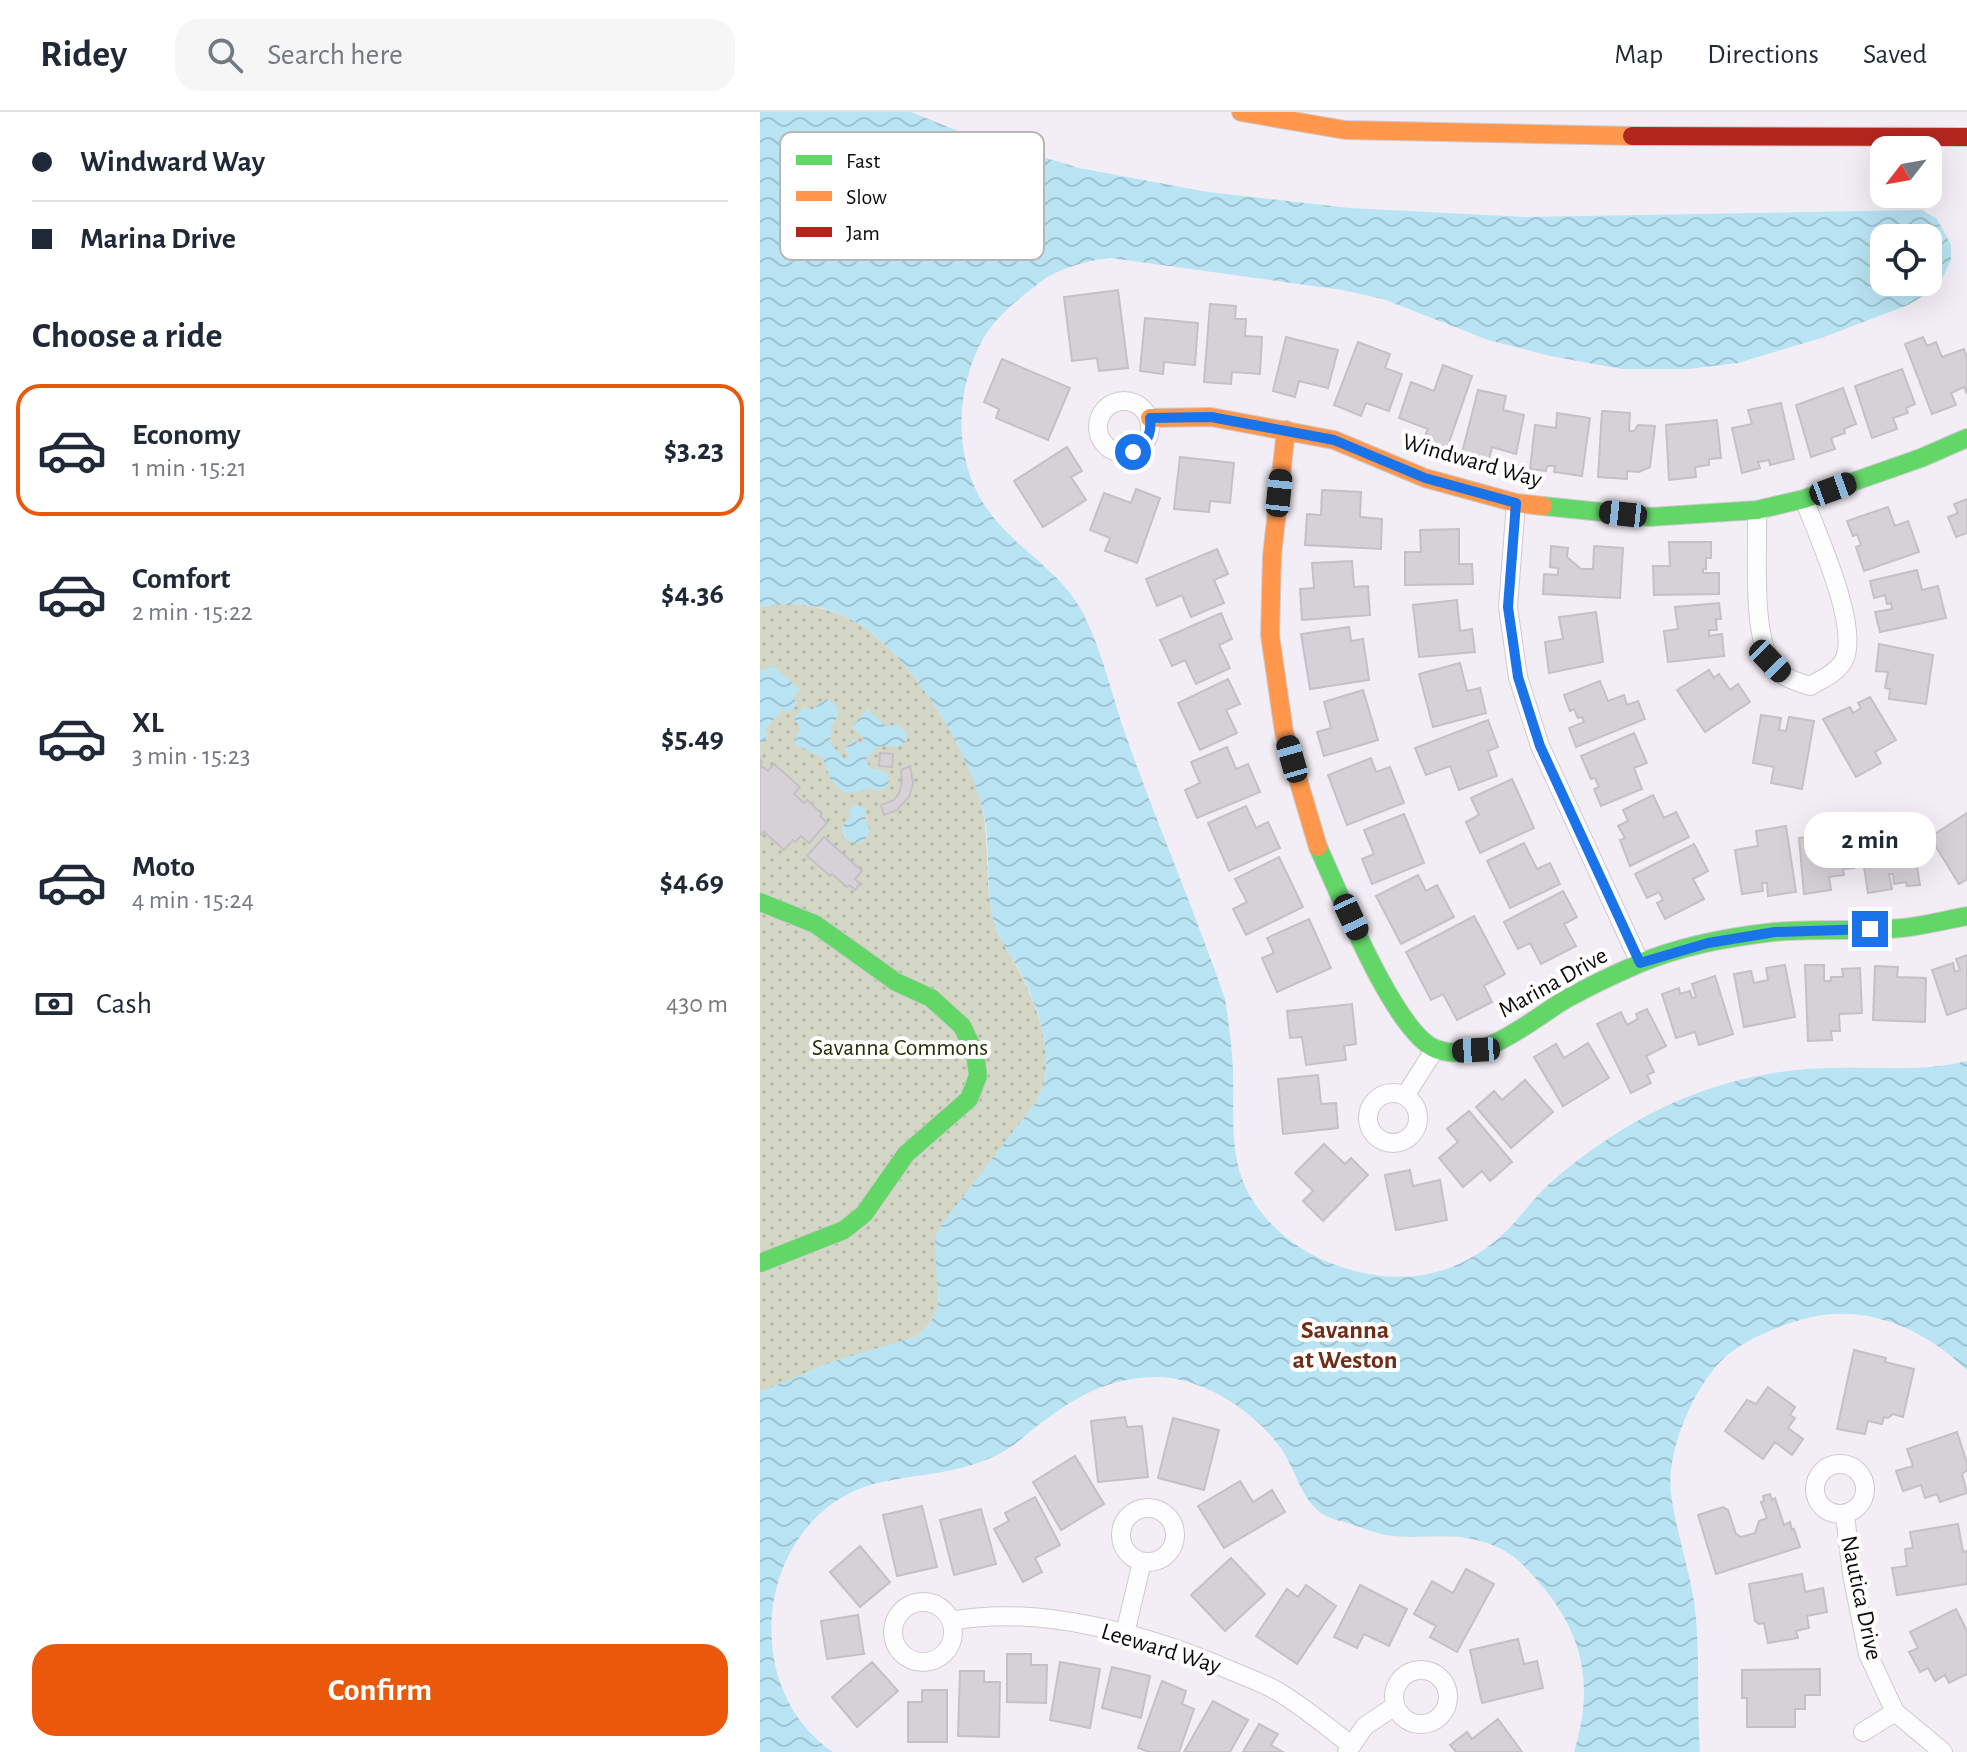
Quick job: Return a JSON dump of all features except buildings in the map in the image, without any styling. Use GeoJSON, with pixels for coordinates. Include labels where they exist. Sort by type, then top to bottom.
{"type":"FeatureCollection","features":[{"type":"Feature","properties":{"kind":"street"},"geometry":{"type":"LineString","coordinates":[[1241,112],[1345,130],[1599,136],[1967,137]]}},
{"type":"Feature","properties":{"kind":"street"},"geometry":{"type":"LineString","coordinates":[[1460,112],[1460,132]]}},
{"type":"Feature","properties":{"kind":"street","name":"Windward Way"},"geometry":{"type":"LineString","coordinates":[[1150,418],[1211,417],[1286,430],[1334,440],[1425,478],[1516,503],[1650,517],[1757,510],[1804,499],[1921,458],[1967,438]]}},
{"type":"Feature","properties":{"kind":"street"},"geometry":{"type":"LineString","coordinates":[[1286,430],[1272,556],[1270,635],[1284,732],[1314,839],[1388,995],[1413,1031],[1435,1049],[1405,1096]]}},
{"type":"Feature","properties":{"kind":"street"},"geometry":{"type":"LineString","coordinates":[[1757,510],[1760,624],[1770,661],[1787,679],[1810,686],[1831,675],[1844,659],[1847,631],[1840,594],[1804,499]]}},
{"type":"Feature","properties":{"kind":"street"},"geometry":{"type":"LineString","coordinates":[[1516,503],[1508,607],[1518,677],[1540,746],[1640,963]]}},
{"type":"Feature","properties":{"kind":"street"},"geometry":{"type":"LineString","coordinates":[[760,902],[815,924],[896,982],[931,998],[962,1026],[975,1053],[978,1076],[969,1099],[906,1154],[864,1214],[844,1230],[760,1263]]}},
{"type":"Feature","properties":{"kind":"street","name":"Marina Drive"},"geometry":{"type":"LineString","coordinates":[[1435,1049],[1476,1050],[1501,1041],[1568,998],[1640,963],[1708,943],[1775,932],[1902,928],[1967,916]]}},
{"type":"Feature","properties":{"kind":"street","name":"Nautica Drive"},"geometry":{"type":"LineString","coordinates":[[1845,1515],[1852,1574],[1868,1654],[1895,1712],[1943,1752]]}},
{"type":"Feature","properties":{"kind":"street"},"geometry":{"type":"LineString","coordinates":[[1125,1633],[1142,1562]]}},
{"type":"Feature","properties":{"kind":"street","name":"Leeward Way"},"geometry":{"type":"LineString","coordinates":[[951,1621],[1029,1618],[1125,1633],[1215,1663],[1276,1690],[1349,1749]]}},
{"type":"Feature","properties":{"kind":"street"},"geometry":{"type":"LineString","coordinates":[[1349,1749],[1365,1726],[1395,1706]]}},
{"type":"Feature","properties":{"kind":"street"},"geometry":{"type":"LineString","coordinates":[[1863,1732],[1895,1712]]}},
{"type":"Feature","properties":{"kind":"green space","name":"Savanna Commons"},"geometry":{"type":"Polygon","coordinates":[[[783,603],[827,610],[865,629],[912,674],[951,732],[978,792],[984,818],[989,895],[994,921],[1038,1017],[1046,1053],[1046,1070],[1036,1102],[936,1235],[938,1303],[928,1326],[915,1337],[760,1392],[760,607],[783,603]]]}},
{"type":"Feature","properties":{"kind":"water"},"geometry":{"type":"Polygon","coordinates":[[[760,112],[911,112],[961,132],[780,132],[780,260],[1044,260],[1044,157],[1079,168],[1208,192],[1350,208],[1526,217],[1922,210],[1937,219],[1940,224],[1870,224],[1870,296],[1923,296],[1908,305],[1824,337],[1738,363],[1688,369],[1622,369],[1550,356],[1488,340],[1383,299],[1342,290],[1111,258],[1096,260],[1067,268],[1047,278],[998,319],[983,339],[974,359],[963,401],[963,445],[967,467],[985,506],[1008,534],[1062,583],[1083,613],[1225,999],[1233,1062],[1234,1139],[1242,1179],[1264,1216],[1309,1253],[1368,1274],[1392,1277],[1437,1272],[1481,1252],[1514,1223],[1550,1183],[1580,1158],[1629,1125],[1682,1099],[1738,1080],[1776,1073],[1815,1069],[1917,1068],[1967,1061],[1967,1370],[1932,1342],[1893,1323],[1851,1314],[1807,1318],[1761,1335],[1730,1353],[1710,1374],[1683,1423],[1673,1460],[1671,1494],[1694,1601],[1700,1752],[1574,1752],[1584,1704],[1580,1660],[1565,1618],[1522,1564],[1501,1549],[1472,1539],[1389,1535],[1324,1515],[1308,1499],[1280,1447],[1256,1420],[1207,1389],[1190,1382],[1154,1377],[1103,1386],[1061,1409],[1005,1451],[954,1470],[882,1482],[855,1491],[832,1504],[813,1521],[784,1565],[772,1616],[772,1643],[778,1675],[790,1704],[808,1730],[833,1752],[760,1752],[760,1392],[831,1362],[915,1337],[928,1326],[938,1303],[936,1235],[1036,1102],[1046,1070],[1046,1052],[1038,1016],[1018,968],[995,925],[986,830],[977,789],[950,731],[912,674],[868,630],[824,608],[803,605],[760,607],[760,112]]]}},
{"type":"Feature","properties":{"kind":"water"},"geometry":{"type":"Polygon","coordinates":[[[1942,228],[1951,245],[1951,260],[1942,279],[1942,228]]]}},
{"type":"Feature","properties":{"kind":"water"},"geometry":{"type":"Polygon","coordinates":[[[773,666],[800,690],[793,698],[798,703],[789,713],[783,709],[764,731],[769,735],[760,744],[760,671],[773,666]]]}},
{"type":"Feature","properties":{"kind":"water"},"geometry":{"type":"Polygon","coordinates":[[[827,699],[835,704],[839,714],[831,727],[830,743],[844,759],[849,758],[845,749],[854,739],[860,744],[865,740],[852,727],[867,709],[886,726],[897,725],[905,730],[907,740],[904,743],[879,746],[866,759],[870,769],[881,770],[888,776],[889,784],[884,789],[877,791],[869,788],[844,793],[831,780],[822,757],[794,744],[800,728],[794,718],[804,707],[811,710],[827,699]]]}},
{"type":"Feature","properties":{"kind":"water"},"geometry":{"type":"Polygon","coordinates":[[[857,805],[866,810],[865,819],[870,830],[864,842],[855,844],[843,837],[842,828],[850,817],[850,809],[857,805]]]}},
{"type":"Feature","properties":{"kind":"traffic: fast"},"geometry":{"type":"LineString","coordinates":[[1543,506],[1650,517],[1757,510],[1804,499],[1921,458],[1967,438]]}},
{"type":"Feature","properties":{"kind":"traffic: fast"},"geometry":{"type":"LineString","coordinates":[[1318,847],[1353,926],[1403,1017],[1420,1038],[1436,1049],[1454,1053],[1489,1046],[1594,985],[1638,964],[1688,947],[1774,932],[1901,928],[1967,916]]}},
{"type":"Feature","properties":{"kind":"traffic: fast"},"geometry":{"type":"LineString","coordinates":[[760,902],[815,924],[896,982],[931,998],[962,1026],[975,1053],[978,1076],[969,1099],[906,1154],[864,1214],[844,1230],[760,1263]]}},
{"type":"Feature","properties":{"kind":"traffic: slow"},"geometry":{"type":"LineString","coordinates":[[1241,112],[1345,130],[1632,136]]}},
{"type":"Feature","properties":{"kind":"traffic: slow"},"geometry":{"type":"LineString","coordinates":[[1150,418],[1211,417],[1334,440],[1425,478],[1516,503],[1543,506]]}},
{"type":"Feature","properties":{"kind":"traffic: slow"},"geometry":{"type":"LineString","coordinates":[[1286,430],[1272,556],[1270,635],[1284,732],[1318,847]]}},
{"type":"Feature","properties":{"kind":"traffic: jam"},"geometry":{"type":"LineString","coordinates":[[1632,136],[1967,137]]}},
{"type":"Feature","properties":{"kind":"district","name":"Savanna at Weston"},"geometry":{"type":"Point","coordinates":[1345,1345]}},
{"type":"Feature","properties":{"kind":"route"},"geometry":{"type":"LineString","coordinates":[[1133,452],[1150,435],[1150,418],[1211,417],[1334,440],[1425,478],[1516,503],[1508,607],[1518,677],[1540,746],[1640,963],[1708,943],[1775,932],[1870,929]]}}]}
